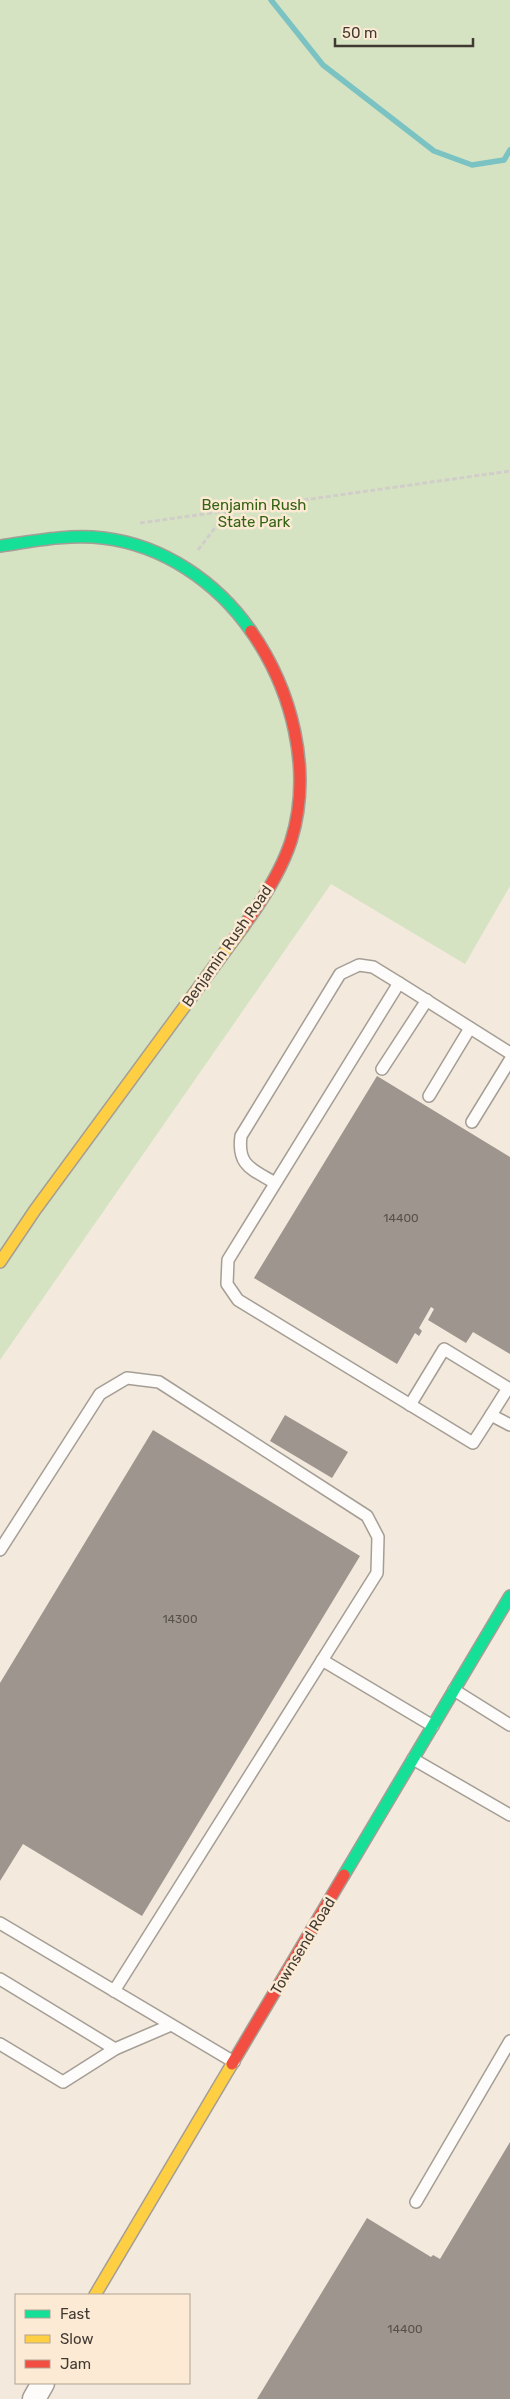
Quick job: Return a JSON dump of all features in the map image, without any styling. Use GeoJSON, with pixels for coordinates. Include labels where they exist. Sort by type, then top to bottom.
{"type":"FeatureCollection","features":[{"type":"Feature","properties":{"kind":"street","name":"Benjamin Rush Road"},"geometry":{"type":"LineString","coordinates":[[0,546],[51,537],[93,537],[134,545],[185,568],[220,592],[246,623],[268,657],[289,703],[300,752],[300,787],[294,830],[281,866],[259,905],[35,1210],[0,1262]]}},
{"type":"Feature","properties":{"kind":"street","name":"Townsend Road"},"geometry":{"type":"LineString","coordinates":[[97,2294],[510,1596]]}},
{"type":"Feature","properties":{"kind":"street"},"geometry":{"type":"LineString","coordinates":[[34,2399],[42,2384]]}},
{"type":"Feature","properties":{"kind":"lane"},"geometry":{"type":"LineString","coordinates":[[275,1183],[245,1164],[239,1151],[241,1136],[340,974],[359,965],[373,967],[510,1053]]}},
{"type":"Feature","properties":{"kind":"lane"},"geometry":{"type":"LineString","coordinates":[[399,983],[228,1260],[227,1284],[238,1300],[473,1444],[508,1388],[444,1349],[410,1405]]}},
{"type":"Feature","properties":{"kind":"lane"},"geometry":{"type":"LineString","coordinates":[[382,1069],[427,1000]]}},
{"type":"Feature","properties":{"kind":"lane"},"geometry":{"type":"LineString","coordinates":[[429,1096],[470,1028]]}},
{"type":"Feature","properties":{"kind":"lane"},"geometry":{"type":"LineString","coordinates":[[472,1122],[510,1060]]}},
{"type":"Feature","properties":{"kind":"lane"},"geometry":{"type":"LineString","coordinates":[[0,1550],[100,1394],[127,1378],[159,1382],[367,1516],[378,1537],[377,1573],[114,1991]]}},
{"type":"Feature","properties":{"kind":"lane"},"geometry":{"type":"LineString","coordinates":[[491,1415],[510,1425]]}},
{"type":"Feature","properties":{"kind":"lane"},"geometry":{"type":"LineString","coordinates":[[322,1660],[433,1726]]}},
{"type":"Feature","properties":{"kind":"lane"},"geometry":{"type":"LineString","coordinates":[[454,1690],[510,1725]]}},
{"type":"Feature","properties":{"kind":"lane"},"geometry":{"type":"LineString","coordinates":[[413,1759],[510,1815]]}},
{"type":"Feature","properties":{"kind":"lane"},"geometry":{"type":"LineString","coordinates":[[0,1923],[234,2062]]}},
{"type":"Feature","properties":{"kind":"lane"},"geometry":{"type":"LineString","coordinates":[[0,1979],[115,2049]]}},
{"type":"Feature","properties":{"kind":"lane"},"geometry":{"type":"LineString","coordinates":[[0,2044],[64,2082],[115,2049],[171,2025]]}},
{"type":"Feature","properties":{"kind":"lane"},"geometry":{"type":"LineString","coordinates":[[416,2202],[510,2040]]}},
{"type":"Feature","properties":{"kind":"path"},"geometry":{"type":"LineString","coordinates":[[137,523],[510,471]]}},
{"type":"Feature","properties":{"kind":"path"},"geometry":{"type":"LineString","coordinates":[[185,568],[229,510]]}},
{"type":"Feature","properties":{"kind":"green space","name":"Benjamin Rush State Park"},"geometry":{"type":"Polygon","coordinates":[[[0,0],[510,0],[510,886],[465,964],[331,884],[0,1360],[0,0]]]}},
{"type":"Feature","properties":{"kind":"building"},"geometry":{"type":"Polygon","coordinates":[[[377,1076],[510,1157],[510,1354],[473,1332],[466,1343],[428,1320],[434,1309],[431,1307],[419,1328],[422,1331],[419,1336],[415,1333],[397,1364],[254,1278],[377,1076]]]}},
{"type":"Feature","properties":{"kind":"building"},"geometry":{"type":"Polygon","coordinates":[[[285,1415],[348,1452],[332,1478],[270,1441],[285,1415]]]}},
{"type":"Feature","properties":{"kind":"building"},"geometry":{"type":"Polygon","coordinates":[[[153,1430],[360,1556],[142,1916],[23,1844],[0,1881],[0,1683],[153,1430]]]}},
{"type":"Feature","properties":{"kind":"building"},"geometry":{"type":"Polygon","coordinates":[[[510,2142],[510,2399],[257,2399],[367,2218],[431,2257],[433,2255],[440,2259],[510,2142]]]}},
{"type":"Feature","properties":{"kind":"waterway"},"geometry":{"type":"LineString","coordinates":[[271,0],[323,65],[434,151],[472,165],[504,160],[510,150]]}},
{"type":"Feature","properties":{"kind":"traffic: fast"},"geometry":{"type":"LineString","coordinates":[[0,546],[52,539],[90,537],[125,542],[147,549],[187,569],[205,582],[222,597],[251,631]]}},
{"type":"Feature","properties":{"kind":"traffic: fast"},"geometry":{"type":"LineString","coordinates":[[344,1875],[510,1596]]}},
{"type":"Feature","properties":{"kind":"traffic: slow"},"geometry":{"type":"LineString","coordinates":[[0,1262],[35,1210],[243,927]]}},
{"type":"Feature","properties":{"kind":"traffic: slow"},"geometry":{"type":"LineString","coordinates":[[96,2294],[232,2064]]}},
{"type":"Feature","properties":{"kind":"traffic: jam"},"geometry":{"type":"LineString","coordinates":[[243,927],[270,886],[287,853],[297,814],[300,787],[299,759],[295,732],[287,705],[278,679],[251,631]]}},
{"type":"Feature","properties":{"kind":"traffic: jam"},"geometry":{"type":"LineString","coordinates":[[232,2064],[344,1875]]}}]}
